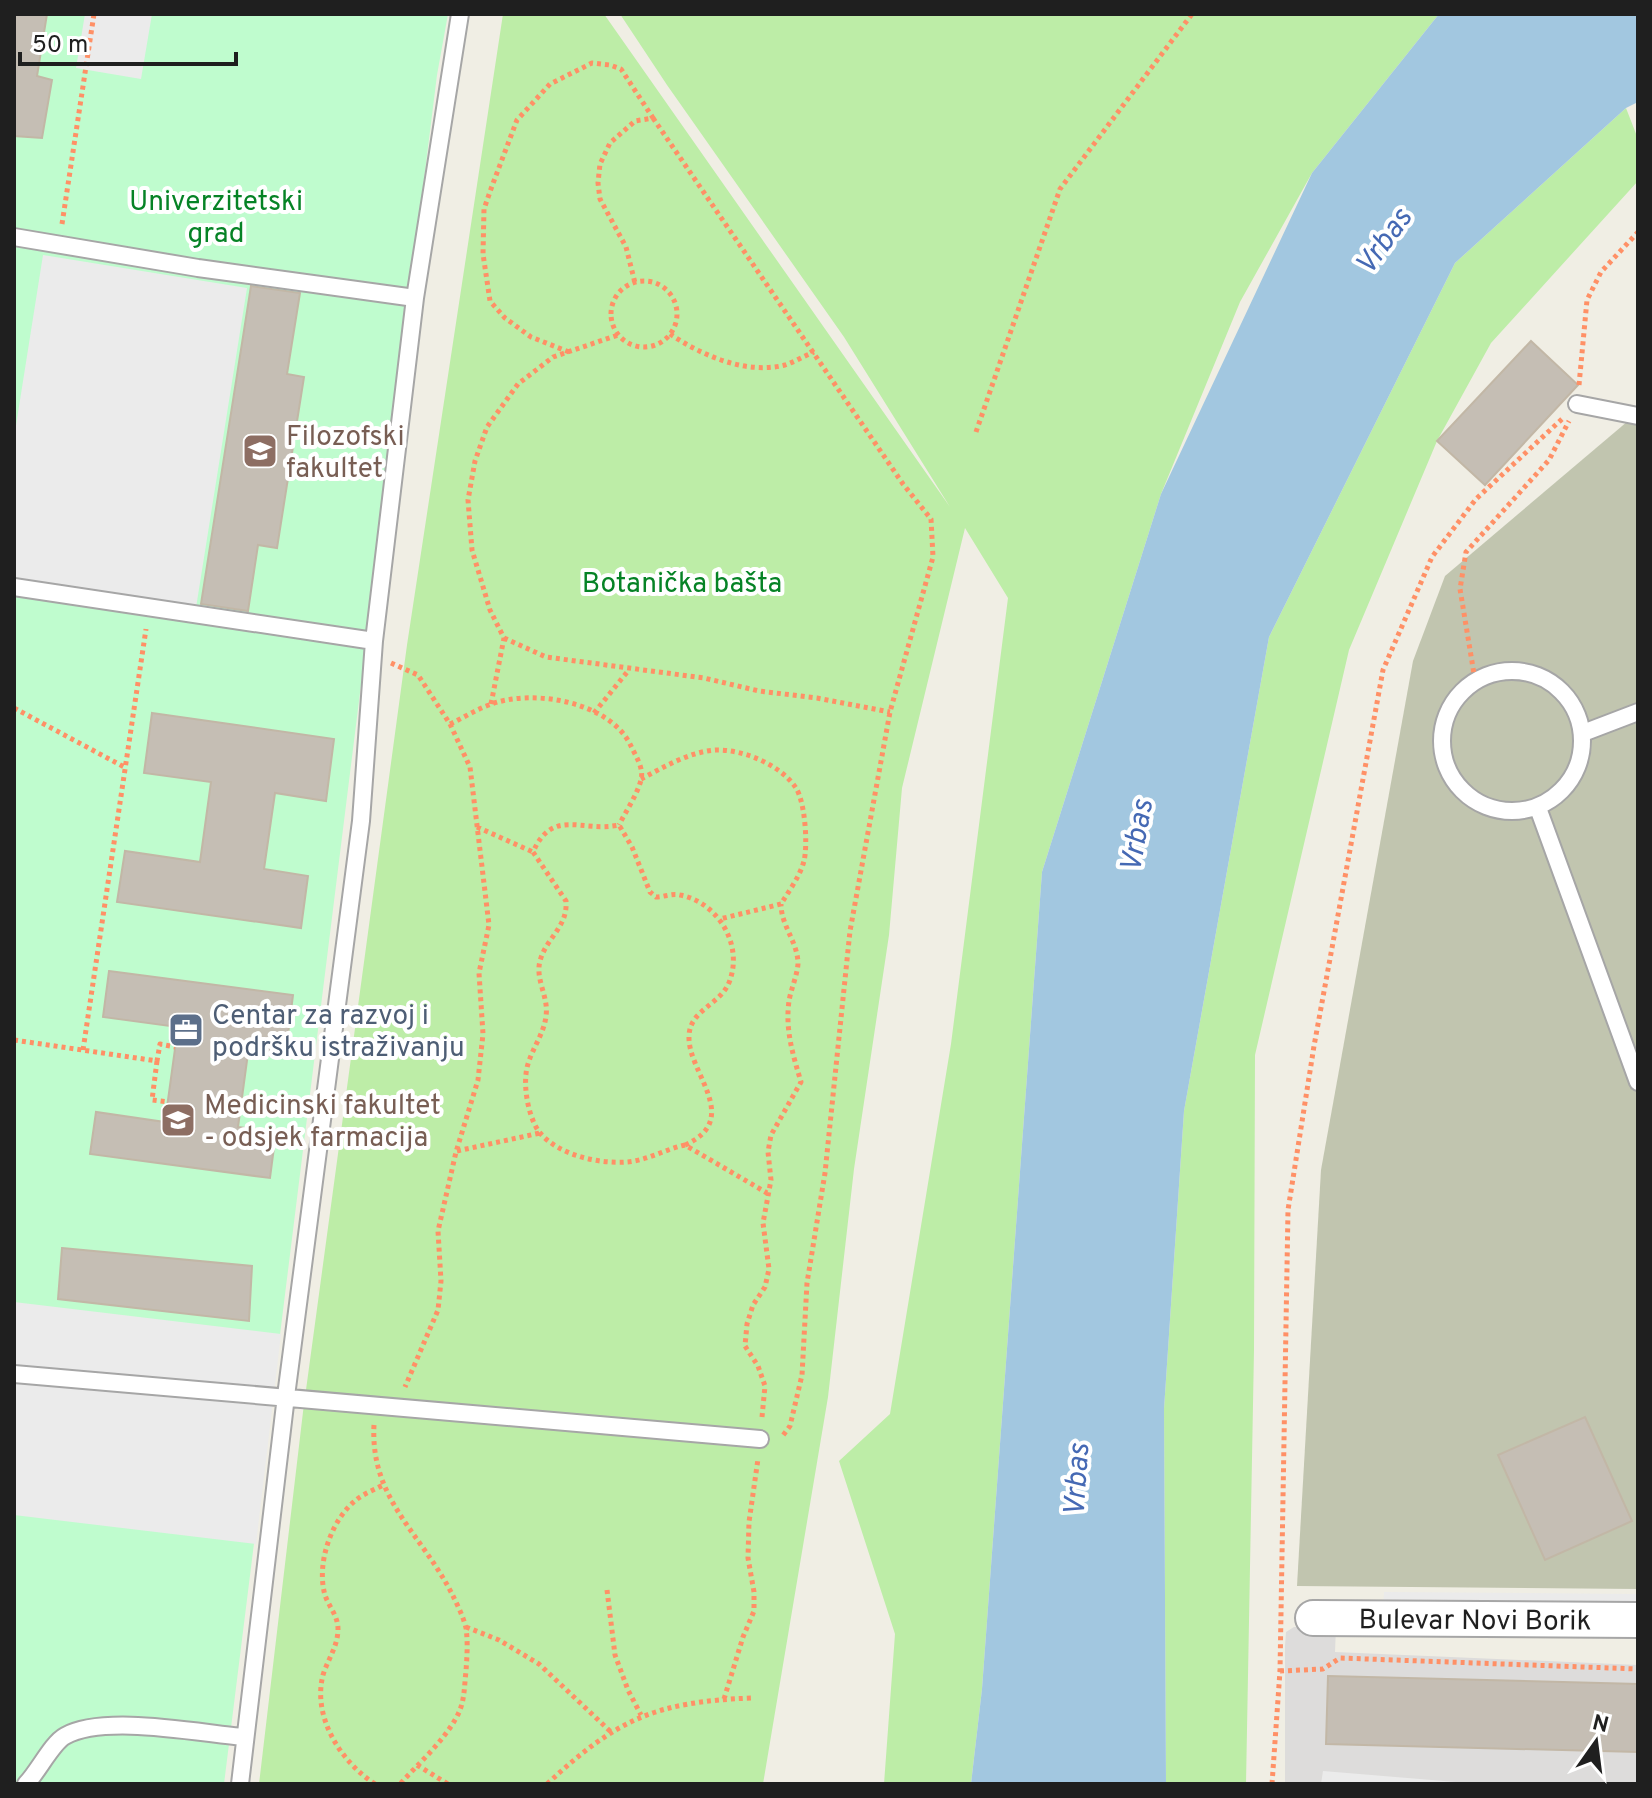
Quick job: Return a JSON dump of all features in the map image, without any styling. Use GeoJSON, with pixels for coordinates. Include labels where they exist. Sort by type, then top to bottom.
{"type":"FeatureCollection","features":[{"type":"Feature","properties":{"kind":"street","name":"Bulevar Novi Borik"},"geometry":{"type":"LineString","coordinates":[[1313,1618],[1638,1620]]}},
{"type":"Feature","properties":{"kind":"lane"},"geometry":{"type":"LineString","coordinates":[[240,1784],[286,1396],[361,821],[374,648],[415,298],[460,14]]}},
{"type":"Feature","properties":{"kind":"lane"},"geometry":{"type":"LineString","coordinates":[[14,237],[198,268],[415,298]]}},
{"type":"Feature","properties":{"kind":"lane"},"geometry":{"type":"LineString","coordinates":[[1577,404],[1638,416]]}},
{"type":"Feature","properties":{"kind":"lane"},"geometry":{"type":"LineString","coordinates":[[14,587],[374,648]]}},
{"type":"Feature","properties":{"kind":"lane"},"geometry":{"type":"LineString","coordinates":[[1520,671],[1543,678],[1562,691],[1576,710],[1583,733],[1582,756],[1574,778],[1559,796],[1538,808],[1515,812],[1492,810],[1471,799],[1454,782],[1444,761],[1441,738],[1446,716],[1458,695],[1475,680],[1497,672],[1520,671]]}},
{"type":"Feature","properties":{"kind":"lane"},"geometry":{"type":"LineString","coordinates":[[1583,733],[1638,712]]}},
{"type":"Feature","properties":{"kind":"lane"},"geometry":{"type":"LineString","coordinates":[[1538,808],[1638,1082]]}},
{"type":"Feature","properties":{"kind":"lane"},"geometry":{"type":"LineString","coordinates":[[14,1374],[760,1439]]}},
{"type":"Feature","properties":{"kind":"lane"},"geometry":{"type":"LineString","coordinates":[[26,1784],[63,1737],[94,1725],[244,1737]]}},
{"type":"Feature","properties":{"kind":"path"},"geometry":{"type":"LineString","coordinates":[[59,244],[94,14]]}},
{"type":"Feature","properties":{"kind":"path"},"geometry":{"type":"LineString","coordinates":[[976,432],[1060,189],[1192,14]]}},
{"type":"Feature","properties":{"kind":"path"},"geometry":{"type":"LineString","coordinates":[[569,352],[531,337],[505,318],[490,301],[483,254],[484,209],[517,120],[550,84],[592,63],[621,69],[903,484],[931,519],[933,557],[890,712],[850,931],[825,1173],[807,1283],[802,1375],[790,1426],[783,1438],[760,1439]]}},
{"type":"Feature","properties":{"kind":"path"},"geometry":{"type":"LineString","coordinates":[[635,283],[626,247],[600,199],[600,164],[610,143],[635,121],[653,118]]}},
{"type":"Feature","properties":{"kind":"path"},"geometry":{"type":"LineString","coordinates":[[1475,680],[1460,589],[1466,552],[1549,460],[1577,404],[1587,300],[1601,272],[1638,232]]}},
{"type":"Feature","properties":{"kind":"path"},"geometry":{"type":"LineString","coordinates":[[635,283],[655,283],[672,296],[677,318],[670,334],[659,344],[648,348],[626,342],[612,325],[613,303],[625,287],[635,283]]}},
{"type":"Feature","properties":{"kind":"path"},"geometry":{"type":"LineString","coordinates":[[670,334],[683,343],[732,364],[755,368],[784,365],[814,352]]}},
{"type":"Feature","properties":{"kind":"path"},"geometry":{"type":"LineString","coordinates":[[491,704],[504,638],[490,610],[472,550],[468,500],[475,461],[487,427],[518,384],[553,357],[618,335]]}},
{"type":"Feature","properties":{"kind":"path"},"geometry":{"type":"LineString","coordinates":[[1272,1784],[1280,1671],[1288,1210],[1314,1046],[1383,670],[1432,557],[1476,499],[1577,404]]}},
{"type":"Feature","properties":{"kind":"path"},"geometry":{"type":"LineString","coordinates":[[83,1050],[149,608]]}},
{"type":"Feature","properties":{"kind":"path"},"geometry":{"type":"LineString","coordinates":[[504,638],[546,657],[704,678],[759,691],[890,712]]}},
{"type":"Feature","properties":{"kind":"path"},"geometry":{"type":"LineString","coordinates":[[374,648],[418,675],[450,724],[470,767],[489,925],[479,973],[483,1034],[478,1080],[456,1152],[438,1231],[441,1281],[438,1310],[399,1399],[376,1404],[373,1448],[383,1485],[405,1524],[439,1569],[466,1627],[464,1703],[455,1721],[400,1784]]}},
{"type":"Feature","properties":{"kind":"path"},"geometry":{"type":"LineString","coordinates":[[594,713],[628,670]]}},
{"type":"Feature","properties":{"kind":"path"},"geometry":{"type":"LineString","coordinates":[[450,724],[491,704],[542,697],[576,705],[610,721],[627,739],[641,765],[641,779],[619,825]]}},
{"type":"Feature","properties":{"kind":"path"},"geometry":{"type":"LineString","coordinates":[[14,708],[126,768]]}},
{"type":"Feature","properties":{"kind":"path"},"geometry":{"type":"LineString","coordinates":[[641,779],[684,757],[714,750],[728,751],[751,757],[780,772],[798,791],[804,812],[803,864],[781,904],[781,917],[795,944],[798,965],[787,1023],[801,1082],[771,1135],[768,1152],[771,1180],[763,1223],[769,1269],[765,1287],[753,1305],[747,1324],[745,1346],[758,1366],[765,1386],[749,1522],[748,1558],[754,1611],[724,1699]]}},
{"type":"Feature","properties":{"kind":"path"},"geometry":{"type":"LineString","coordinates":[[533,852],[540,835],[549,829],[567,824],[605,828],[619,825]]}},
{"type":"Feature","properties":{"kind":"path"},"geometry":{"type":"LineString","coordinates":[[476,827],[533,852],[566,901],[567,910],[561,927],[543,951],[538,969],[545,998],[546,1020],[526,1073],[527,1098],[532,1116],[540,1133],[563,1149],[590,1159],[629,1162],[685,1145],[696,1140],[707,1127],[711,1098],[690,1054],[689,1035],[692,1021],[719,998],[730,980],[733,951],[720,919],[709,908],[683,895],[656,897],[650,892],[632,847],[619,825]]}},
{"type":"Feature","properties":{"kind":"path"},"geometry":{"type":"LineString","coordinates":[[720,919],[781,904]]}},
{"type":"Feature","properties":{"kind":"path"},"geometry":{"type":"LineString","coordinates":[[14,1040],[157,1061]]}},
{"type":"Feature","properties":{"kind":"path"},"geometry":{"type":"LineString","coordinates":[[168,1102],[152,1100],[160,1044],[175,1047]]}},
{"type":"Feature","properties":{"kind":"path"},"geometry":{"type":"LineString","coordinates":[[456,1152],[540,1133]]}},
{"type":"Feature","properties":{"kind":"path"},"geometry":{"type":"LineString","coordinates":[[685,1145],[767,1193]]}},
{"type":"Feature","properties":{"kind":"path"},"geometry":{"type":"LineString","coordinates":[[375,1784],[360,1775],[345,1757],[329,1733],[320,1702],[327,1663],[338,1642],[338,1624],[323,1583],[328,1543],[337,1521],[356,1500],[383,1485]]}},
{"type":"Feature","properties":{"kind":"path"},"geometry":{"type":"LineString","coordinates":[[607,1590],[615,1655],[641,1715]]}},
{"type":"Feature","properties":{"kind":"path"},"geometry":{"type":"LineString","coordinates":[[466,1627],[499,1640],[539,1664],[611,1732]]}},
{"type":"Feature","properties":{"kind":"path"},"geometry":{"type":"LineString","coordinates":[[1280,1671],[1323,1669],[1340,1658],[1638,1669]]}},
{"type":"Feature","properties":{"kind":"path"},"geometry":{"type":"LineString","coordinates":[[547,1784],[581,1753],[641,1715],[689,1702],[751,1698]]}},
{"type":"Feature","properties":{"kind":"path"},"geometry":{"type":"LineString","coordinates":[[417,1765],[448,1784]]}},
{"type":"Feature","properties":{"kind":"shaded area"},"geometry":{"type":"Polygon","coordinates":[[[85,14],[152,14],[141,79],[76,68],[85,14]]]}},
{"type":"Feature","properties":{"kind":"shaded area"},"geometry":{"type":"Polygon","coordinates":[[[43,255],[247,288],[195,614],[14,585],[14,438],[43,255]]]}},
{"type":"Feature","properties":{"kind":"shaded area"},"geometry":{"type":"Polygon","coordinates":[[[1638,418],[1638,1589],[1297,1586],[1321,1170],[1413,661],[1445,576],[1628,421],[1638,418]]]}},
{"type":"Feature","properties":{"kind":"shaded area"},"geometry":{"type":"Polygon","coordinates":[[[14,1302],[281,1334],[256,1544],[14,1515],[14,1302]]]}},
{"type":"Feature","properties":{"kind":"shaded area"},"geometry":{"type":"Polygon","coordinates":[[[1384,1592],[1638,1594],[1638,1613],[1383,1610],[1384,1592]]]}},
{"type":"Feature","properties":{"kind":"shaded area"},"geometry":{"type":"Polygon","coordinates":[[[1294,1627],[1336,1627],[1335,1652],[1638,1665],[1638,1784],[1285,1784],[1285,1646],[1286,1632],[1294,1627]]]}},
{"type":"Feature","properties":{"kind":"shaded area"},"geometry":{"type":"Polygon","coordinates":[[[1323,1771],[1480,1784],[1321,1784],[1323,1771]]]}},
{"type":"Feature","properties":{"kind":"green space","name":"Univerzitetski grad"},"geometry":{"type":"Polygon","coordinates":[[[14,14],[448,14],[437,75],[224,1784],[14,1784],[14,14]]]}},
{"type":"Feature","properties":{"kind":"green space","name":"Botanička bašta"},"geometry":{"type":"Polygon","coordinates":[[[503,14],[604,14],[950,507],[844,337],[620,14],[1439,14],[1312,173],[1240,302],[1161,494],[1042,872],[982,1689],[971,1784],[884,1784],[895,1634],[839,1461],[890,1414],[951,1044],[1008,598],[965,528],[902,788],[889,935],[854,1169],[828,1397],[763,1784],[259,1784],[303,1412],[407,645],[503,14]]]}},
{"type":"Feature","properties":{"kind":"green space"},"geometry":{"type":"Polygon","coordinates":[[[1626,108],[1638,139],[1638,181],[1491,343],[1437,441],[1349,650],[1255,1055],[1254,1350],[1246,1784],[1166,1784],[1164,1409],[1184,1111],[1269,637],[1455,263],[1626,108]]]}},
{"type":"Feature","properties":{"kind":"water","name":"Vrbas"},"geometry":{"type":"Polygon","coordinates":[[[1439,14],[1638,14],[1638,102],[1626,108],[1455,263],[1269,637],[1184,1111],[1164,1409],[1166,1784],[971,1784],[982,1689],[1042,872],[1161,494],[1312,173],[1439,14]]]}},
{"type":"Feature","properties":{"kind":"building"},"geometry":{"type":"Polygon","coordinates":[[[14,14],[47,14],[37,76],[52,80],[42,138],[14,136],[14,14]]]}},
{"type":"Feature","properties":{"kind":"building"},"geometry":{"type":"Polygon","coordinates":[[[251,286],[300,293],[287,374],[304,377],[277,548],[258,545],[248,611],[201,604],[251,286]]]}},
{"type":"Feature","properties":{"kind":"building"},"geometry":{"type":"Polygon","coordinates":[[[1531,341],[1578,385],[1485,485],[1437,441],[1531,341]]]}},
{"type":"Feature","properties":{"kind":"building"},"geometry":{"type":"Polygon","coordinates":[[[152,713],[334,739],[326,801],[275,793],[264,869],[308,876],[301,928],[117,902],[125,851],[200,862],[211,782],[144,773],[152,713]]]}},
{"type":"Feature","properties":{"kind":"building"},"geometry":{"type":"Polygon","coordinates":[[[109,971],[293,995],[285,1058],[248,1053],[238,1127],[276,1132],[270,1178],[90,1154],[96,1112],[165,1122],[178,1027],[103,1017],[109,971]]]}},
{"type":"Feature","properties":{"kind":"building"},"geometry":{"type":"Polygon","coordinates":[[[62,1248],[252,1266],[249,1321],[58,1299],[62,1248]]]}},
{"type":"Feature","properties":{"kind":"building"},"geometry":{"type":"Polygon","coordinates":[[[1585,1417],[1632,1521],[1545,1560],[1498,1455],[1585,1417]]]}},
{"type":"Feature","properties":{"kind":"building"},"geometry":{"type":"Polygon","coordinates":[[[1328,1676],[1638,1684],[1638,1752],[1326,1744],[1328,1676]]]}},
{"type":"Feature","properties":{"kind":"place","name":"Filozofski fakultet"},"geometry":{"type":"Point","coordinates":[260,451]}},
{"type":"Feature","properties":{"kind":"place","name":"Centar za razvoj i podršku istraživanju"},"geometry":{"type":"Point","coordinates":[186,1030]}},
{"type":"Feature","properties":{"kind":"place","name":"Medicinski fakultet - odsjek farmacija"},"geometry":{"type":"Point","coordinates":[178,1120]}}]}
